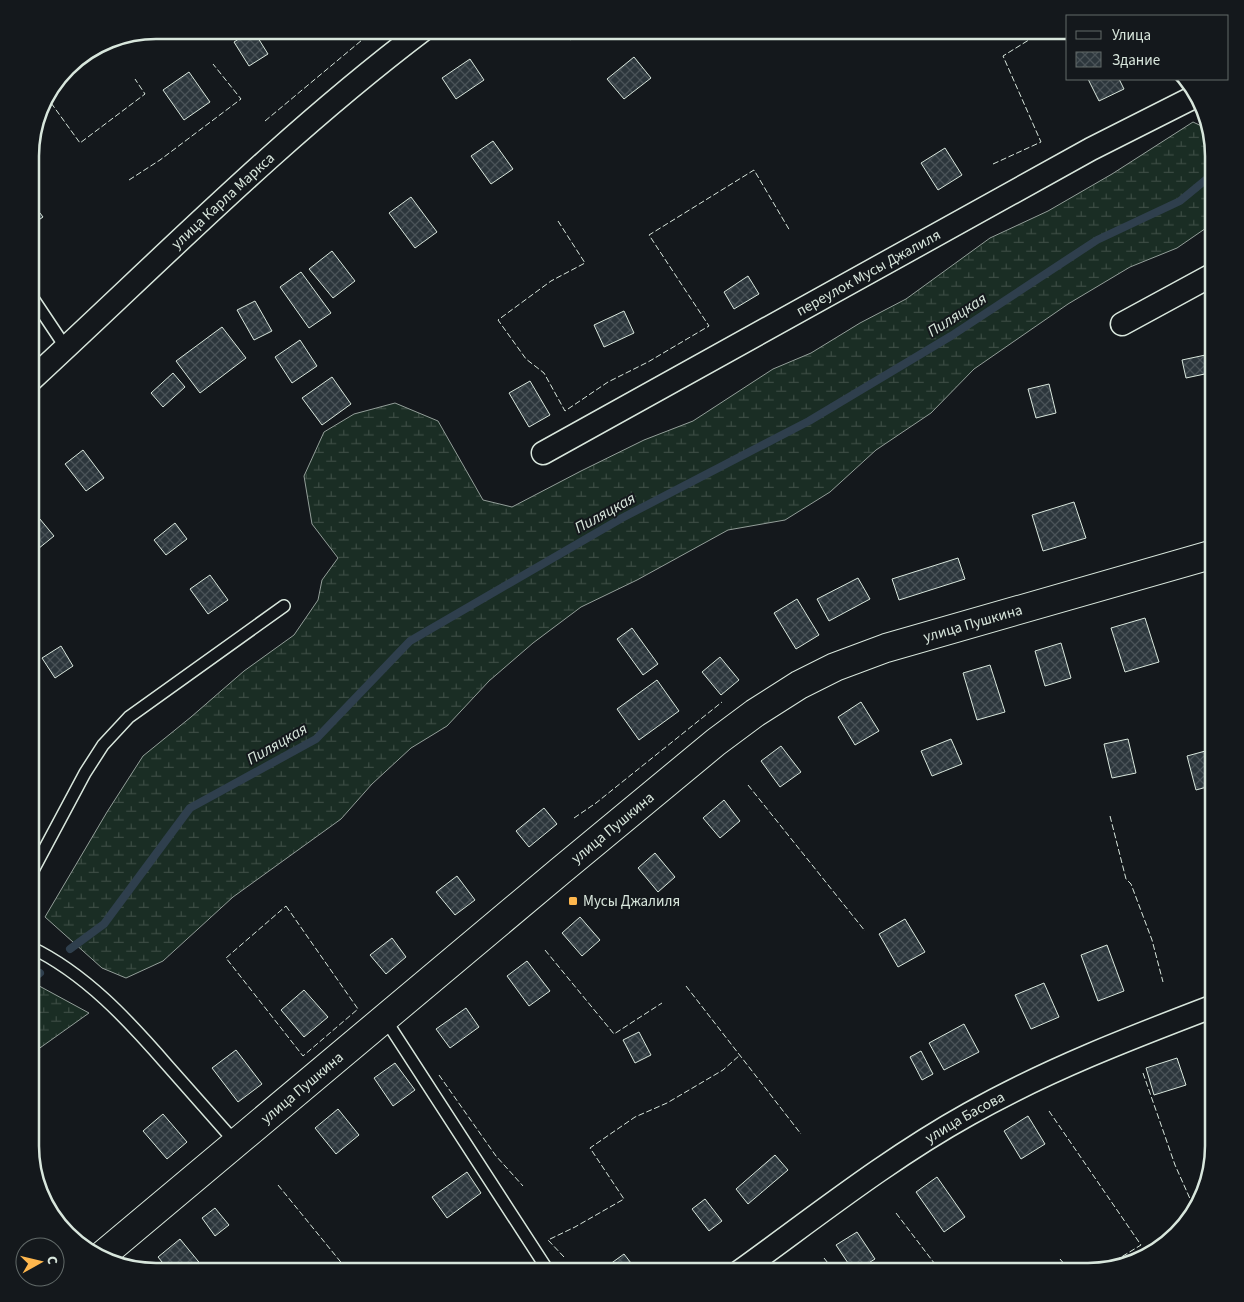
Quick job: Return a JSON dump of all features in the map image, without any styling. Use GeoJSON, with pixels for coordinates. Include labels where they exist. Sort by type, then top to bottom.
{"type":"FeatureCollection","features":[{"type":"Feature","properties":{"kind":"street","name":"улица Карла Маркса"},"geometry":{"type":"LineString","coordinates":[[39,373],[314,118],[411,39]]}},
{"type":"Feature","properties":{"kind":"street","name":"переулок Мусы Джалиля"},"geometry":{"type":"LineString","coordinates":[[543,453],[1091,149],[1190,99]]}},
{"type":"Feature","properties":{"kind":"street"},"geometry":{"type":"LineString","coordinates":[[1122,324],[1205,279]]}},
{"type":"Feature","properties":{"kind":"street","name":"улица Пушкина"},"geometry":{"type":"LineString","coordinates":[[106,1252],[559,872],[716,742],[755,713],[835,667],[886,648],[1205,557]]}},
{"type":"Feature","properties":{"kind":"street","name":"улица Басова"},"geometry":{"type":"LineString","coordinates":[[752,1263],[885,1167],[968,1114],[1015,1089],[1077,1060],[1205,1010]]}},
{"type":"Feature","properties":{"kind":"lane"},"geometry":{"type":"LineString","coordinates":[[39,308],[66,348]]}},
{"type":"Feature","properties":{"kind":"lane"},"geometry":{"type":"LineString","coordinates":[[39,859],[102,745],[129,716],[284,606]]}},
{"type":"Feature","properties":{"kind":"lane"},"geometry":{"type":"LineString","coordinates":[[39,952],[78,978],[107,1001],[143,1038],[237,1144]]}},
{"type":"Feature","properties":{"kind":"lane"},"geometry":{"type":"LineString","coordinates":[[385,1019],[543,1263]]}},
{"type":"Feature","properties":{"kind":"green space"},"geometry":{"type":"Polygon","coordinates":[[[1193,122],[1201,126],[1205,148],[1205,229],[1177,248],[1130,267],[1068,304],[974,369],[931,413],[876,450],[830,492],[785,520],[728,530],[637,580],[581,607],[533,643],[489,681],[447,726],[411,748],[372,784],[341,819],[233,897],[163,961],[126,978],[102,968],[45,917],[107,812],[143,756],[244,671],[294,635],[318,600],[322,580],[338,558],[312,524],[304,476],[324,432],[354,414],[395,403],[438,421],[483,500],[512,507],[644,440],[693,421],[773,369],[811,353],[860,323],[906,299],[990,238],[1048,211],[1112,174],[1193,122]]]}},
{"type":"Feature","properties":{"kind":"green space"},"geometry":{"type":"Polygon","coordinates":[[[39,986],[89,1013],[39,1049],[39,986]]]}},
{"type":"Feature","properties":{"kind":"building"},"geometry":{"type":"Polygon","coordinates":[[[239,39],[259,39],[268,54],[249,66],[234,42],[239,39]]]}},
{"type":"Feature","properties":{"kind":"building"},"geometry":{"type":"Polygon","coordinates":[[[634,57],[651,78],[624,99],[607,79],[634,57]]]}},
{"type":"Feature","properties":{"kind":"building"},"geometry":{"type":"Polygon","coordinates":[[[470,59],[484,80],[456,99],[442,78],[470,59]]]}},
{"type":"Feature","properties":{"kind":"building"},"geometry":{"type":"Polygon","coordinates":[[[189,72],[210,102],[184,120],[163,90],[189,72]]]}},
{"type":"Feature","properties":{"kind":"building"},"geometry":{"type":"Polygon","coordinates":[[[1088,80],[1120,80],[1124,89],[1099,101],[1088,80]]]}},
{"type":"Feature","properties":{"kind":"building"},"geometry":{"type":"Polygon","coordinates":[[[493,141],[513,169],[491,184],[471,156],[493,141]]]}},
{"type":"Feature","properties":{"kind":"building"},"geometry":{"type":"Polygon","coordinates":[[[945,148],[962,175],[938,190],[921,163],[945,148]]]}},
{"type":"Feature","properties":{"kind":"building"},"geometry":{"type":"Polygon","coordinates":[[[411,197],[437,232],[415,248],[389,213],[411,197]]]}},
{"type":"Feature","properties":{"kind":"building"},"geometry":{"type":"Polygon","coordinates":[[[39,212],[43,217],[39,220],[39,212]]]}},
{"type":"Feature","properties":{"kind":"building"},"geometry":{"type":"Polygon","coordinates":[[[332,251],[355,281],[333,298],[309,269],[332,251]]]}},
{"type":"Feature","properties":{"kind":"building"},"geometry":{"type":"Polygon","coordinates":[[[301,272],[331,313],[309,328],[280,287],[301,272]]]}},
{"type":"Feature","properties":{"kind":"building"},"geometry":{"type":"Polygon","coordinates":[[[748,276],[759,294],[734,309],[724,292],[748,276]]]}},
{"type":"Feature","properties":{"kind":"building"},"geometry":{"type":"Polygon","coordinates":[[[255,301],[272,331],[254,340],[237,310],[255,301]]]}},
{"type":"Feature","properties":{"kind":"building"},"geometry":{"type":"Polygon","coordinates":[[[624,311],[634,333],[604,347],[594,325],[624,311]]]}},
{"type":"Feature","properties":{"kind":"building"},"geometry":{"type":"Polygon","coordinates":[[[222,327],[246,358],[200,393],[176,361],[222,327]]]}},
{"type":"Feature","properties":{"kind":"building"},"geometry":{"type":"Polygon","coordinates":[[[300,340],[317,366],[292,383],[275,357],[300,340]]]}},
{"type":"Feature","properties":{"kind":"building"},"geometry":{"type":"Polygon","coordinates":[[[1205,355],[1205,374],[1186,378],[1182,360],[1205,355]]]}},
{"type":"Feature","properties":{"kind":"building"},"geometry":{"type":"Polygon","coordinates":[[[173,373],[185,387],[163,407],[151,393],[173,373]]]}},
{"type":"Feature","properties":{"kind":"building"},"geometry":{"type":"Polygon","coordinates":[[[332,377],[351,404],[322,425],[302,398],[332,377]]]}},
{"type":"Feature","properties":{"kind":"building"},"geometry":{"type":"Polygon","coordinates":[[[530,381],[550,415],[529,427],[509,393],[530,381]]]}},
{"type":"Feature","properties":{"kind":"building"},"geometry":{"type":"Polygon","coordinates":[[[1049,384],[1056,413],[1036,418],[1028,389],[1049,384]]]}},
{"type":"Feature","properties":{"kind":"building"},"geometry":{"type":"Polygon","coordinates":[[[83,450],[104,478],[86,491],[65,464],[83,450]]]}},
{"type":"Feature","properties":{"kind":"building"},"geometry":{"type":"Polygon","coordinates":[[[1074,502],[1086,538],[1043,551],[1032,515],[1074,502]]]}},
{"type":"Feature","properties":{"kind":"building"},"geometry":{"type":"Polygon","coordinates":[[[39,518],[54,536],[39,548],[39,518]]]}},
{"type":"Feature","properties":{"kind":"building"},"geometry":{"type":"Polygon","coordinates":[[[175,523],[187,539],[166,555],[154,540],[175,523]]]}},
{"type":"Feature","properties":{"kind":"building"},"geometry":{"type":"Polygon","coordinates":[[[958,558],[965,579],[899,600],[892,579],[958,558]]]}},
{"type":"Feature","properties":{"kind":"building"},"geometry":{"type":"Polygon","coordinates":[[[210,575],[228,600],[208,614],[190,589],[210,575]]]}},
{"type":"Feature","properties":{"kind":"building"},"geometry":{"type":"Polygon","coordinates":[[[858,578],[870,599],[829,621],[817,599],[858,578]]]}},
{"type":"Feature","properties":{"kind":"building"},"geometry":{"type":"Polygon","coordinates":[[[797,599],[819,635],[796,649],[774,613],[797,599]]]}},
{"type":"Feature","properties":{"kind":"building"},"geometry":{"type":"Polygon","coordinates":[[[1145,618],[1159,662],[1125,672],[1111,628],[1145,618]]]}},
{"type":"Feature","properties":{"kind":"building"},"geometry":{"type":"Polygon","coordinates":[[[632,628],[658,664],[643,675],[617,639],[632,628]]]}},
{"type":"Feature","properties":{"kind":"building"},"geometry":{"type":"Polygon","coordinates":[[[1061,643],[1071,678],[1045,686],[1035,651],[1061,643]]]}},
{"type":"Feature","properties":{"kind":"building"},"geometry":{"type":"Polygon","coordinates":[[[61,646],[73,666],[55,678],[42,658],[61,646]]]}},
{"type":"Feature","properties":{"kind":"building"},"geometry":{"type":"Polygon","coordinates":[[[720,657],[739,680],[721,695],[702,672],[720,657]]]}},
{"type":"Feature","properties":{"kind":"building"},"geometry":{"type":"Polygon","coordinates":[[[990,665],[1005,712],[977,720],[963,673],[990,665]]]}},
{"type":"Feature","properties":{"kind":"building"},"geometry":{"type":"Polygon","coordinates":[[[657,680],[679,711],[639,740],[617,709],[657,680]]]}},
{"type":"Feature","properties":{"kind":"building"},"geometry":{"type":"Polygon","coordinates":[[[861,702],[879,731],[855,745],[838,717],[861,702]]]}},
{"type":"Feature","properties":{"kind":"building"},"geometry":{"type":"Polygon","coordinates":[[[951,739],[962,764],[932,776],[921,751],[951,739]]]}},
{"type":"Feature","properties":{"kind":"building"},"geometry":{"type":"Polygon","coordinates":[[[1128,739],[1136,773],[1112,778],[1104,744],[1128,739]]]}},
{"type":"Feature","properties":{"kind":"building"},"geometry":{"type":"Polygon","coordinates":[[[781,746],[801,772],[780,787],[761,761],[781,746]]]}},
{"type":"Feature","properties":{"kind":"building"},"geometry":{"type":"Polygon","coordinates":[[[1205,751],[1205,788],[1196,790],[1187,756],[1205,751]]]}},
{"type":"Feature","properties":{"kind":"building"},"geometry":{"type":"Polygon","coordinates":[[[724,800],[740,821],[720,838],[703,818],[724,800]]]}},
{"type":"Feature","properties":{"kind":"building"},"geometry":{"type":"Polygon","coordinates":[[[544,808],[557,824],[529,847],[516,831],[544,808]]]}},
{"type":"Feature","properties":{"kind":"building"},"geometry":{"type":"Polygon","coordinates":[[[655,853],[675,877],[658,892],[638,868],[655,853]]]}},
{"type":"Feature","properties":{"kind":"building"},"geometry":{"type":"Polygon","coordinates":[[[457,876],[475,900],[455,915],[436,892],[457,876]]]}},
{"type":"Feature","properties":{"kind":"building"},"geometry":{"type":"Polygon","coordinates":[[[580,917],[600,940],[582,956],[562,933],[580,917]]]}},
{"type":"Feature","properties":{"kind":"building"},"geometry":{"type":"Polygon","coordinates":[[[905,919],[925,952],[898,967],[879,934],[905,919]]]}},
{"type":"Feature","properties":{"kind":"building"},"geometry":{"type":"Polygon","coordinates":[[[392,938],[406,957],[386,974],[370,955],[392,938]]]}},
{"type":"Feature","properties":{"kind":"building"},"geometry":{"type":"Polygon","coordinates":[[[1107,945],[1124,991],[1098,1001],[1081,955],[1107,945]]]}},
{"type":"Feature","properties":{"kind":"building"},"geometry":{"type":"Polygon","coordinates":[[[527,961],[550,991],[529,1006],[507,976],[527,961]]]}},
{"type":"Feature","properties":{"kind":"building"},"geometry":{"type":"Polygon","coordinates":[[[1044,983],[1059,1017],[1031,1029],[1015,995],[1044,983]]]}},
{"type":"Feature","properties":{"kind":"building"},"geometry":{"type":"Polygon","coordinates":[[[304,990],[328,1017],[304,1037],[281,1010],[304,990]]]}},
{"type":"Feature","properties":{"kind":"building"},"geometry":{"type":"Polygon","coordinates":[[[466,1008],[479,1027],[450,1048],[436,1029],[466,1008]]]}},
{"type":"Feature","properties":{"kind":"building"},"geometry":{"type":"Polygon","coordinates":[[[964,1024],[979,1052],[944,1070],[929,1043],[964,1024]]]}},
{"type":"Feature","properties":{"kind":"building"},"geometry":{"type":"Polygon","coordinates":[[[639,1032],[651,1055],[635,1063],[623,1040],[639,1032]]]}},
{"type":"Feature","properties":{"kind":"building"},"geometry":{"type":"Polygon","coordinates":[[[236,1050],[262,1084],[238,1102],[212,1068],[236,1050]]]}},
{"type":"Feature","properties":{"kind":"building"},"geometry":{"type":"Polygon","coordinates":[[[921,1051],[933,1074],[922,1080],[910,1057],[921,1051]]]}},
{"type":"Feature","properties":{"kind":"building"},"geometry":{"type":"Polygon","coordinates":[[[1177,1058],[1186,1085],[1154,1095],[1146,1068],[1177,1058]]]}},
{"type":"Feature","properties":{"kind":"building"},"geometry":{"type":"Polygon","coordinates":[[[395,1063],[415,1090],[393,1106],[374,1078],[395,1063]]]}},
{"type":"Feature","properties":{"kind":"building"},"geometry":{"type":"Polygon","coordinates":[[[338,1109],[359,1135],[336,1154],[315,1128],[338,1109]]]}},
{"type":"Feature","properties":{"kind":"building"},"geometry":{"type":"Polygon","coordinates":[[[163,1114],[187,1142],[167,1159],[143,1131],[163,1114]]]}},
{"type":"Feature","properties":{"kind":"building"},"geometry":{"type":"Polygon","coordinates":[[[1028,1116],[1045,1144],[1021,1159],[1004,1131],[1028,1116]]]}},
{"type":"Feature","properties":{"kind":"building"},"geometry":{"type":"Polygon","coordinates":[[[775,1155],[788,1170],[748,1204],[736,1189],[775,1155]]]}},
{"type":"Feature","properties":{"kind":"building"},"geometry":{"type":"Polygon","coordinates":[[[467,1172],[481,1193],[447,1218],[432,1197],[467,1172]]]}},
{"type":"Feature","properties":{"kind":"building"},"geometry":{"type":"Polygon","coordinates":[[[937,1177],[965,1217],[944,1232],[916,1192],[937,1177]]]}},
{"type":"Feature","properties":{"kind":"building"},"geometry":{"type":"Polygon","coordinates":[[[705,1199],[722,1221],[709,1231],[692,1209],[705,1199]]]}},
{"type":"Feature","properties":{"kind":"building"},"geometry":{"type":"Polygon","coordinates":[[[215,1208],[229,1225],[215,1236],[202,1218],[215,1208]]]}},
{"type":"Feature","properties":{"kind":"building"},"geometry":{"type":"Polygon","coordinates":[[[857,1232],[875,1259],[869,1263],[848,1263],[836,1245],[857,1232]]]}},
{"type":"Feature","properties":{"kind":"building"},"geometry":{"type":"Polygon","coordinates":[[[180,1239],[200,1263],[163,1263],[158,1257],[180,1239]]]}},
{"type":"Feature","properties":{"kind":"building"},"geometry":{"type":"Polygon","coordinates":[[[624,1254],[631,1263],[612,1263],[624,1254]]]}},
{"type":"Feature","properties":{"kind":"waterway","name":"Пиляцкая"},"geometry":{"type":"LineString","coordinates":[[70,949],[104,924],[190,808],[316,739],[410,641],[622,518],[809,421],[951,336],[1097,240],[1180,201],[1205,180]]}},
{"type":"Feature","properties":{"kind":"fence"},"geometry":{"type":"LineString","coordinates":[[265,121],[363,39]]}},
{"type":"Feature","properties":{"kind":"fence"},"geometry":{"type":"LineString","coordinates":[[993,164],[1041,142],[1003,56],[1030,39]]}},
{"type":"Feature","properties":{"kind":"fence"},"geometry":{"type":"LineString","coordinates":[[129,180],[160,160],[241,99],[213,64]]}},
{"type":"Feature","properties":{"kind":"fence"},"geometry":{"type":"LineString","coordinates":[[51,103],[80,143],[145,94],[135,79]]}},
{"type":"Feature","properties":{"kind":"fence"},"geometry":{"type":"LineString","coordinates":[[558,221],[585,263],[551,281],[498,320],[526,359],[544,373],[565,411],[608,382],[648,362],[709,326],[649,235],[754,170],[790,231]]}},
{"type":"Feature","properties":{"kind":"fence"},"geometry":{"type":"LineString","coordinates":[[574,818],[596,803],[722,702]]}},
{"type":"Feature","properties":{"kind":"fence"},"geometry":{"type":"LineString","coordinates":[[748,785],[865,931]]}},
{"type":"Feature","properties":{"kind":"fence"},"geometry":{"type":"LineString","coordinates":[[1110,816],[1126,879],[1131,884],[1152,940],[1163,982]]}},
{"type":"Feature","properties":{"kind":"fence"},"geometry":{"type":"LineString","coordinates":[[286,906],[358,1009],[303,1056],[226,958],[286,906]]}},
{"type":"Feature","properties":{"kind":"fence"},"geometry":{"type":"LineString","coordinates":[[545,950],[614,1034],[662,1003]]}},
{"type":"Feature","properties":{"kind":"fence"},"geometry":{"type":"LineString","coordinates":[[686,986],[801,1134]]}},
{"type":"Feature","properties":{"kind":"fence"},"geometry":{"type":"LineString","coordinates":[[564,1257],[548,1240],[624,1199],[590,1148],[635,1117],[667,1103],[723,1070],[740,1055]]}},
{"type":"Feature","properties":{"kind":"fence"},"geometry":{"type":"LineString","coordinates":[[1143,1073],[1175,1165],[1191,1201]]}},
{"type":"Feature","properties":{"kind":"fence"},"geometry":{"type":"LineString","coordinates":[[439,1075],[496,1156],[523,1186]]}},
{"type":"Feature","properties":{"kind":"fence"},"geometry":{"type":"LineString","coordinates":[[1049,1111],[1141,1245],[1118,1259]]}},
{"type":"Feature","properties":{"kind":"fence"},"geometry":{"type":"LineString","coordinates":[[278,1185],[342,1263]]}},
{"type":"Feature","properties":{"kind":"fence"},"geometry":{"type":"LineString","coordinates":[[896,1213],[934,1263]]}},
{"type":"Feature","properties":{"kind":"fence"},"geometry":{"type":"LineString","coordinates":[[824,1258],[828,1263]]}},
{"type":"Feature","properties":{"kind":"fence"},"geometry":{"type":"LineString","coordinates":[[1060,1259],[1063,1263]]}},
{"type":"Feature","properties":{"kind":"place","name":"Мусы Джалиля"},"geometry":{"type":"Point","coordinates":[573,901]}}]}
